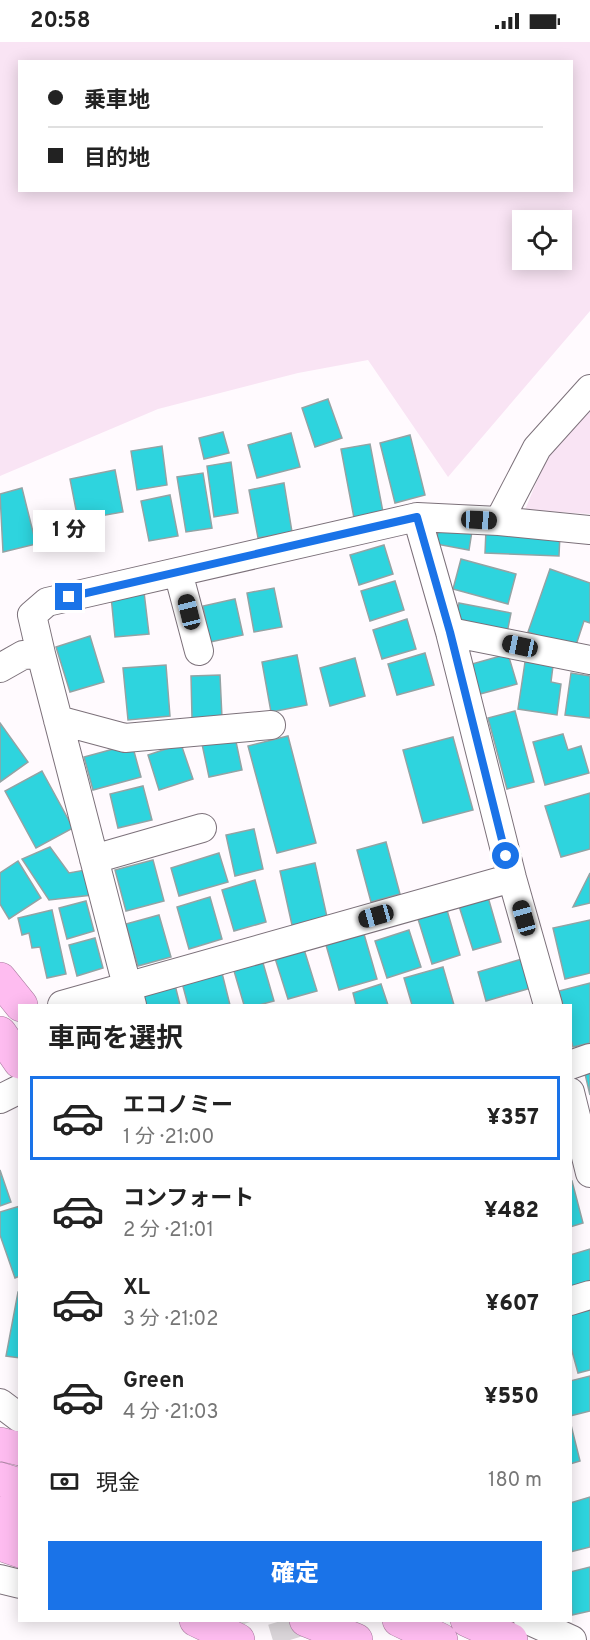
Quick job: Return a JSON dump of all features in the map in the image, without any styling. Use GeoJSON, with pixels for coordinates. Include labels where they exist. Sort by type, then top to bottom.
{"type":"FeatureCollection","features":[{"type":"Feature","properties":{"kind":"highway"},"geometry":{"type":"LineString","coordinates":[[0,979],[20,1004]]}},
{"type":"Feature","properties":{"kind":"highway"},"geometry":{"type":"LineString","coordinates":[[0,1033],[18,1059]]}},
{"type":"Feature","properties":{"kind":"highway"},"geometry":{"type":"LineString","coordinates":[[0,1444],[18,1448]]}},
{"type":"Feature","properties":{"kind":"highway"},"geometry":{"type":"LineString","coordinates":[[0,1479],[18,1484]]}},
{"type":"Feature","properties":{"kind":"highway"},"geometry":{"type":"LineString","coordinates":[[0,1513],[18,1518]]}},
{"type":"Feature","properties":{"kind":"highway"},"geometry":{"type":"LineString","coordinates":[[0,1544],[18,1550]]}},
{"type":"Feature","properties":{"kind":"highway"},"geometry":{"type":"LineString","coordinates":[[203,1622],[246,1634]]}},
{"type":"Feature","properties":{"kind":"highway"},"geometry":{"type":"LineString","coordinates":[[311,1622],[356,1640]]}},
{"type":"Feature","properties":{"kind":"highway"},"geometry":{"type":"LineString","coordinates":[[403,1622],[441,1640]]}},
{"type":"Feature","properties":{"kind":"highway"},"geometry":{"type":"LineString","coordinates":[[471,1622],[511,1640]]}},
{"type":"Feature","properties":{"kind":"street"},"geometry":{"type":"LineString","coordinates":[[500,521],[537,448],[590,389]]}},
{"type":"Feature","properties":{"kind":"street"},"geometry":{"type":"LineString","coordinates":[[417,517],[450,632],[512,878],[539,1003]]}},
{"type":"Feature","properties":{"kind":"street"},"geometry":{"type":"LineString","coordinates":[[130,995],[32,615],[47,602],[417,517],[500,521],[590,530]]}},
{"type":"Feature","properties":{"kind":"street"},"geometry":{"type":"LineString","coordinates":[[178,572],[199,651]]}},
{"type":"Feature","properties":{"kind":"street"},"geometry":{"type":"LineString","coordinates":[[450,632],[590,660]]}},
{"type":"Feature","properties":{"kind":"street"},"geometry":{"type":"LineString","coordinates":[[0,668],[23,655],[41,654]]}},
{"type":"Feature","properties":{"kind":"street"},"geometry":{"type":"LineString","coordinates":[[58,720],[125,738],[271,725]]}},
{"type":"Feature","properties":{"kind":"street"},"geometry":{"type":"LineString","coordinates":[[94,859],[202,828]]}},
{"type":"Feature","properties":{"kind":"street"},"geometry":{"type":"LineString","coordinates":[[69,1004],[130,995],[512,878]]}},
{"type":"Feature","properties":{"kind":"street"},"geometry":{"type":"LineString","coordinates":[[572,1064],[590,1058]]}},
{"type":"Feature","properties":{"kind":"street"},"geometry":{"type":"LineString","coordinates":[[0,1099],[18,1090]]}},
{"type":"Feature","properties":{"kind":"street"},"geometry":{"type":"LineString","coordinates":[[572,1104],[583,1171]]}},
{"type":"Feature","properties":{"kind":"street"},"geometry":{"type":"LineString","coordinates":[[572,1300],[590,1295]]}},
{"type":"Feature","properties":{"kind":"street"},"geometry":{"type":"LineString","coordinates":[[0,1403],[18,1416]]}},
{"type":"Feature","properties":{"kind":"street"},"geometry":{"type":"LineString","coordinates":[[0,1579],[18,1584]]}},
{"type":"Feature","properties":{"kind":"street"},"geometry":{"type":"LineString","coordinates":[[532,1622],[572,1640]]}},
{"type":"Feature","properties":{"kind":"shaded area"},"geometry":{"type":"Polygon","coordinates":[[[0,42],[590,42],[590,311],[448,477],[368,360],[298,373],[158,409],[0,476],[0,42]]]}},
{"type":"Feature","properties":{"kind":"shaded area"},"geometry":{"type":"Polygon","coordinates":[[[590,410],[590,514],[525,510],[547,456],[590,410]]]}},
{"type":"Feature","properties":{"kind":"building"},"geometry":{"type":"Polygon","coordinates":[[[328,399],[342,438],[315,447],[302,408],[328,399]]]}},
{"type":"Feature","properties":{"kind":"building"},"geometry":{"type":"Polygon","coordinates":[[[223,432],[229,453],[204,459],[199,438],[223,432]]]}},
{"type":"Feature","properties":{"kind":"building"},"geometry":{"type":"Polygon","coordinates":[[[291,433],[300,467],[257,478],[248,445],[291,433]]]}},
{"type":"Feature","properties":{"kind":"building"},"geometry":{"type":"Polygon","coordinates":[[[410,435],[425,495],[395,503],[380,443],[410,435]]]}},
{"type":"Feature","properties":{"kind":"building"},"geometry":{"type":"Polygon","coordinates":[[[370,444],[383,512],[354,518],[341,449],[370,444]]]}},
{"type":"Feature","properties":{"kind":"building"},"geometry":{"type":"Polygon","coordinates":[[[162,446],[167,485],[137,490],[131,451],[162,446]]]}},
{"type":"Feature","properties":{"kind":"building"},"geometry":{"type":"Polygon","coordinates":[[[231,462],[238,513],[214,517],[207,466],[231,462]]]}},
{"type":"Feature","properties":{"kind":"building"},"geometry":{"type":"Polygon","coordinates":[[[115,470],[123,512],[78,520],[70,479],[115,470]]]}},
{"type":"Feature","properties":{"kind":"building"},"geometry":{"type":"Polygon","coordinates":[[[203,473],[212,528],[186,532],[177,477],[203,473]]]}},
{"type":"Feature","properties":{"kind":"building"},"geometry":{"type":"Polygon","coordinates":[[[284,483],[292,532],[258,538],[249,490],[284,483]]]}},
{"type":"Feature","properties":{"kind":"building"},"geometry":{"type":"Polygon","coordinates":[[[22,488],[36,544],[3,552],[0,494],[22,488]]]}},
{"type":"Feature","properties":{"kind":"building"},"geometry":{"type":"Polygon","coordinates":[[[170,495],[178,536],[149,541],[141,501],[170,495]]]}},
{"type":"Feature","properties":{"kind":"building"},"geometry":{"type":"Polygon","coordinates":[[[439,525],[472,531],[469,550],[436,544],[439,525]]]}},
{"type":"Feature","properties":{"kind":"building"},"geometry":{"type":"Polygon","coordinates":[[[486,530],[560,534],[559,556],[485,553],[486,530]]]}},
{"type":"Feature","properties":{"kind":"building"},"geometry":{"type":"Polygon","coordinates":[[[384,545],[393,574],[359,585],[350,555],[384,545]]]}},
{"type":"Feature","properties":{"kind":"building"},"geometry":{"type":"Polygon","coordinates":[[[461,559],[516,574],[508,604],[453,589],[461,559]]]}},
{"type":"Feature","properties":{"kind":"building"},"geometry":{"type":"Polygon","coordinates":[[[550,569],[590,583],[590,623],[584,621],[575,648],[528,632],[550,569]]]}},
{"type":"Feature","properties":{"kind":"building"},"geometry":{"type":"Polygon","coordinates":[[[395,581],[404,610],[370,621],[361,591],[395,581]]]}},
{"type":"Feature","properties":{"kind":"building"},"geometry":{"type":"Polygon","coordinates":[[[274,588],[282,627],[254,632],[247,593],[274,588]]]}},
{"type":"Feature","properties":{"kind":"building"},"geometry":{"type":"Polygon","coordinates":[[[144,592],[149,634],[115,637],[111,596],[144,592]]]}},
{"type":"Feature","properties":{"kind":"building"},"geometry":{"type":"Polygon","coordinates":[[[235,599],[243,635],[210,642],[203,606],[235,599]]]}},
{"type":"Feature","properties":{"kind":"building"},"geometry":{"type":"Polygon","coordinates":[[[459,603],[511,613],[507,633],[455,623],[459,603]]]}},
{"type":"Feature","properties":{"kind":"building"},"geometry":{"type":"Polygon","coordinates":[[[407,619],[416,649],[382,659],[373,630],[407,619]]]}},
{"type":"Feature","properties":{"kind":"building"},"geometry":{"type":"Polygon","coordinates":[[[90,636],[104,682],[70,692],[56,647],[90,636]]]}},
{"type":"Feature","properties":{"kind":"building"},"geometry":{"type":"Polygon","coordinates":[[[425,653],[434,685],[397,695],[388,664],[425,653]]]}},
{"type":"Feature","properties":{"kind":"building"},"geometry":{"type":"Polygon","coordinates":[[[508,654],[517,684],[480,694],[472,664],[508,654]]]}},
{"type":"Feature","properties":{"kind":"building"},"geometry":{"type":"Polygon","coordinates":[[[297,655],[307,705],[271,712],[262,662],[297,655]]]}},
{"type":"Feature","properties":{"kind":"building"},"geometry":{"type":"Polygon","coordinates":[[[355,658],[365,696],[330,706],[320,668],[355,658]]]}},
{"type":"Feature","properties":{"kind":"building"},"geometry":{"type":"Polygon","coordinates":[[[525,662],[553,666],[551,682],[561,684],[557,715],[518,709],[525,662]]]}},
{"type":"Feature","properties":{"kind":"building"},"geometry":{"type":"Polygon","coordinates":[[[166,665],[170,716],[128,720],[123,668],[166,665]]]}},
{"type":"Feature","properties":{"kind":"building"},"geometry":{"type":"Polygon","coordinates":[[[571,673],[590,676],[590,718],[565,715],[571,673]]]}},
{"type":"Feature","properties":{"kind":"building"},"geometry":{"type":"Polygon","coordinates":[[[220,675],[222,718],[192,718],[191,676],[220,675]]]}},
{"type":"Feature","properties":{"kind":"building"},"geometry":{"type":"Polygon","coordinates":[[[515,711],[534,782],[507,789],[488,718],[515,711]]]}},
{"type":"Feature","properties":{"kind":"building"},"geometry":{"type":"Polygon","coordinates":[[[0,723],[28,762],[0,782],[0,723]]]}},
{"type":"Feature","properties":{"kind":"building"},"geometry":{"type":"Polygon","coordinates":[[[563,734],[568,750],[581,746],[589,773],[545,785],[533,742],[563,734]]]}},
{"type":"Feature","properties":{"kind":"building"},"geometry":{"type":"Polygon","coordinates":[[[288,736],[316,843],[277,853],[248,746],[288,736]]]}},
{"type":"Feature","properties":{"kind":"building"},"geometry":{"type":"Polygon","coordinates":[[[235,737],[242,770],[209,777],[202,744],[235,737]]]}},
{"type":"Feature","properties":{"kind":"building"},"geometry":{"type":"Polygon","coordinates":[[[453,737],[473,810],[423,823],[403,750],[453,737]]]}},
{"type":"Feature","properties":{"kind":"building"},"geometry":{"type":"Polygon","coordinates":[[[132,744],[141,777],[93,790],[84,757],[132,744]]]}},
{"type":"Feature","properties":{"kind":"building"},"geometry":{"type":"Polygon","coordinates":[[[181,744],[193,779],[159,790],[148,755],[181,744]]]}},
{"type":"Feature","properties":{"kind":"building"},"geometry":{"type":"Polygon","coordinates":[[[42,771],[73,828],[36,848],[5,791],[42,771]]]}},
{"type":"Feature","properties":{"kind":"building"},"geometry":{"type":"Polygon","coordinates":[[[143,786],[152,820],[118,828],[110,794],[143,786]]]}},
{"type":"Feature","properties":{"kind":"building"},"geometry":{"type":"Polygon","coordinates":[[[590,793],[590,849],[561,857],[545,806],[590,793]]]}},
{"type":"Feature","properties":{"kind":"building"},"geometry":{"type":"Polygon","coordinates":[[[254,829],[263,869],[235,876],[226,835],[254,829]]]}},
{"type":"Feature","properties":{"kind":"building"},"geometry":{"type":"Polygon","coordinates":[[[386,842],[400,894],[371,902],[357,850],[386,842]]]}},
{"type":"Feature","properties":{"kind":"building"},"geometry":{"type":"Polygon","coordinates":[[[50,847],[69,873],[85,870],[92,895],[49,900],[22,859],[50,847]]]}},
{"type":"Feature","properties":{"kind":"building"},"geometry":{"type":"Polygon","coordinates":[[[219,853],[228,882],[179,896],[171,868],[219,853]]]}},
{"type":"Feature","properties":{"kind":"building"},"geometry":{"type":"Polygon","coordinates":[[[153,860],[164,901],[126,911],[115,870],[153,860]]]}},
{"type":"Feature","properties":{"kind":"building"},"geometry":{"type":"Polygon","coordinates":[[[18,861],[41,898],[9,919],[0,904],[0,873],[18,861]]]}},
{"type":"Feature","properties":{"kind":"building"},"geometry":{"type":"Polygon","coordinates":[[[315,863],[327,917],[292,925],[280,871],[315,863]]]}},
{"type":"Feature","properties":{"kind":"building"},"geometry":{"type":"Polygon","coordinates":[[[590,873],[590,903],[573,907],[590,873]]]}},
{"type":"Feature","properties":{"kind":"building"},"geometry":{"type":"Polygon","coordinates":[[[255,880],[266,922],[234,931],[222,890],[255,880]]]}},
{"type":"Feature","properties":{"kind":"building"},"geometry":{"type":"Polygon","coordinates":[[[210,897],[222,939],[189,949],[177,907],[210,897]]]}},
{"type":"Feature","properties":{"kind":"building"},"geometry":{"type":"Polygon","coordinates":[[[488,897],[501,942],[473,950],[459,906],[488,897]]]}},
{"type":"Feature","properties":{"kind":"building"},"geometry":{"type":"Polygon","coordinates":[[[86,901],[94,931],[67,939],[59,908],[86,901]]]}},
{"type":"Feature","properties":{"kind":"building"},"geometry":{"type":"Polygon","coordinates":[[[52,910],[66,974],[47,978],[40,947],[32,948],[29,933],[22,935],[18,918],[52,910]]]}},
{"type":"Feature","properties":{"kind":"building"},"geometry":{"type":"Polygon","coordinates":[[[447,910],[460,955],[432,964],[418,919],[447,910]]]}},
{"type":"Feature","properties":{"kind":"building"},"geometry":{"type":"Polygon","coordinates":[[[159,915],[171,957],[138,966],[126,924],[159,915]]]}},
{"type":"Feature","properties":{"kind":"building"},"geometry":{"type":"Polygon","coordinates":[[[590,920],[590,973],[565,979],[553,928],[590,920]]]}},
{"type":"Feature","properties":{"kind":"building"},"geometry":{"type":"Polygon","coordinates":[[[409,930],[421,967],[387,978],[375,941],[409,930]]]}},
{"type":"Feature","properties":{"kind":"building"},"geometry":{"type":"Polygon","coordinates":[[[364,934],[377,979],[339,990],[326,945],[364,934]]]}},
{"type":"Feature","properties":{"kind":"building"},"geometry":{"type":"Polygon","coordinates":[[[95,938],[103,968],[77,976],[69,945],[95,938]]]}},
{"type":"Feature","properties":{"kind":"building"},"geometry":{"type":"Polygon","coordinates":[[[303,946],[317,991],[288,999],[274,955],[303,946]]]}},
{"type":"Feature","properties":{"kind":"building"},"geometry":{"type":"Polygon","coordinates":[[[261,956],[274,1001],[263,1004],[244,1004],[232,964],[261,956]]]}},
{"type":"Feature","properties":{"kind":"building"},"geometry":{"type":"Polygon","coordinates":[[[522,959],[531,988],[486,1001],[478,972],[522,959]]]}},
{"type":"Feature","properties":{"kind":"building"},"geometry":{"type":"Polygon","coordinates":[[[443,967],[454,1004],[412,1004],[404,978],[443,967]]]}},
{"type":"Feature","properties":{"kind":"building"},"geometry":{"type":"Polygon","coordinates":[[[221,969],[230,1004],[188,1004],[181,979],[221,969]]]}},
{"type":"Feature","properties":{"kind":"building"},"geometry":{"type":"Polygon","coordinates":[[[590,983],[590,1043],[573,1047],[572,1004],[563,1004],[559,991],[590,983]]]}},
{"type":"Feature","properties":{"kind":"building"},"geometry":{"type":"Polygon","coordinates":[[[381,984],[388,1004],[356,1004],[353,993],[381,984]]]}},
{"type":"Feature","properties":{"kind":"building"},"geometry":{"type":"Polygon","coordinates":[[[175,985],[180,1004],[144,1004],[141,994],[175,985]]]}},
{"type":"Feature","properties":{"kind":"building"},"geometry":{"type":"Polygon","coordinates":[[[590,1072],[590,1095],[585,1074],[590,1072]]]}},
{"type":"Feature","properties":{"kind":"building"},"geometry":{"type":"Polygon","coordinates":[[[0,1170],[11,1202],[0,1206],[0,1170]]]}},
{"type":"Feature","properties":{"kind":"building"},"geometry":{"type":"Polygon","coordinates":[[[572,1181],[583,1223],[572,1226],[572,1181]]]}},
{"type":"Feature","properties":{"kind":"building"},"geometry":{"type":"Polygon","coordinates":[[[18,1207],[18,1277],[15,1278],[0,1235],[0,1212],[18,1207]]]}},
{"type":"Feature","properties":{"kind":"building"},"geometry":{"type":"Polygon","coordinates":[[[590,1249],[590,1283],[572,1289],[572,1254],[590,1249]]]}},
{"type":"Feature","properties":{"kind":"building"},"geometry":{"type":"Polygon","coordinates":[[[18,1292],[18,1358],[6,1356],[18,1292]]]}},
{"type":"Feature","properties":{"kind":"building"},"geometry":{"type":"Polygon","coordinates":[[[590,1309],[590,1370],[578,1373],[572,1351],[572,1314],[590,1309]]]}},
{"type":"Feature","properties":{"kind":"building"},"geometry":{"type":"Polygon","coordinates":[[[590,1376],[590,1411],[572,1416],[572,1380],[590,1376]]]}},
{"type":"Feature","properties":{"kind":"building"},"geometry":{"type":"Polygon","coordinates":[[[572,1429],[580,1461],[572,1463],[572,1429]]]}},
{"type":"Feature","properties":{"kind":"building"},"geometry":{"type":"Polygon","coordinates":[[[590,1497],[590,1547],[572,1552],[572,1502],[590,1497]]]}},
{"type":"Feature","properties":{"kind":"building"},"geometry":{"type":"Polygon","coordinates":[[[590,1567],[590,1611],[572,1615],[572,1572],[590,1567]]]}},
{"type":"Feature","properties":{"kind":"tunnel"},"geometry":{"type":"LineString","coordinates":[[285,1622],[290,1640]]}},
{"type":"Feature","properties":{"kind":"route"},"geometry":{"type":"LineString","coordinates":[[69,597],[417,517],[450,632],[506,856]]}}]}
